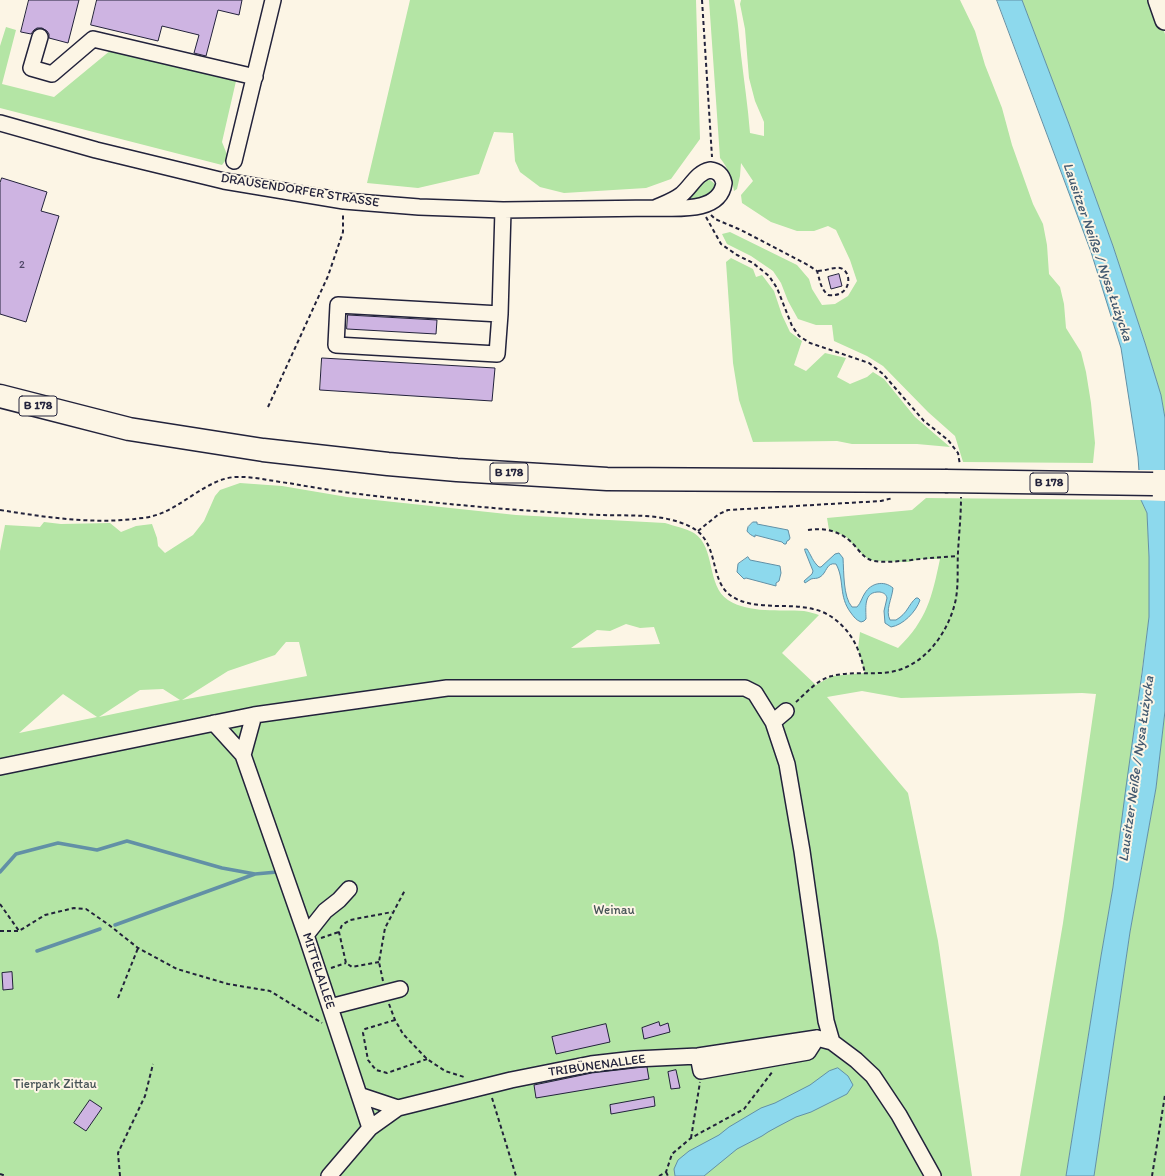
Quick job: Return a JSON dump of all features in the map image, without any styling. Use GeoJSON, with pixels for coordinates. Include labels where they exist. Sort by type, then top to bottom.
{"type":"FeatureCollection","features":[{"type":"Feature","properties":{"kind":"highway","name":"B 178"},"geometry":{"type":"LineString","coordinates":[[0,396],[129,429],[263,450],[457,470],[607,479],[953,474],[1159,484]]}},
{"type":"Feature","properties":{"kind":"main road"},"geometry":{"type":"LineString","coordinates":[[1158,0],[1165,20]]}},
{"type":"Feature","properties":{"kind":"street"},"geometry":{"type":"LineString","coordinates":[[234,161],[273,0]]}},
{"type":"Feature","properties":{"kind":"street"},"geometry":{"type":"LineString","coordinates":[[40,37],[31,68],[52,74],[93,40],[255,77]]}},
{"type":"Feature","properties":{"kind":"street","name":"DRAUSENDORFER STRASSE"},"geometry":{"type":"LineString","coordinates":[[0,124],[96,150],[231,182],[344,201],[419,207],[503,210],[691,208],[701,206],[715,200],[721,193],[724,186],[722,176],[713,170],[702,173],[679,196],[655,208]]}},
{"type":"Feature","properties":{"kind":"street"},"geometry":{"type":"LineString","coordinates":[[500,314],[338,305],[336,345],[497,354],[500,314],[503,210]]}},
{"type":"Feature","properties":{"kind":"street"},"geometry":{"type":"LineString","coordinates":[[0,767],[254,715],[447,688],[745,688],[755,693],[773,722],[787,764],[802,851],[826,1022],[832,1042],[856,1060],[873,1076],[899,1115],[933,1176]]}},
{"type":"Feature","properties":{"kind":"street"},"geometry":{"type":"LineString","coordinates":[[773,722],[786,710]]}},
{"type":"Feature","properties":{"kind":"street"},"geometry":{"type":"LineString","coordinates":[[243,755],[254,715]]}},
{"type":"Feature","properties":{"kind":"street","name":"MITTELALLEE"},"geometry":{"type":"LineString","coordinates":[[214,723],[243,755],[307,938],[370,1128]]}},
{"type":"Feature","properties":{"kind":"street"},"geometry":{"type":"LineString","coordinates":[[307,938],[325,911],[339,900],[349,889]]}},
{"type":"Feature","properties":{"kind":"street"},"geometry":{"type":"LineString","coordinates":[[330,1007],[400,989]]}},
{"type":"Feature","properties":{"kind":"street"},"geometry":{"type":"LineString","coordinates":[[698,1056],[701,1071],[808,1052],[817,1038]]}},
{"type":"Feature","properties":{"kind":"street","name":"TRIBÜNENALLEE"},"geometry":{"type":"LineString","coordinates":[[370,1128],[398,1108],[488,1085],[591,1064],[635,1059],[698,1056],[817,1038],[832,1042]]}},
{"type":"Feature","properties":{"kind":"street"},"geometry":{"type":"LineString","coordinates":[[359,1095],[398,1108]]}},
{"type":"Feature","properties":{"kind":"street"},"geometry":{"type":"LineString","coordinates":[[329,1176],[370,1128]]}},
{"type":"Feature","properties":{"kind":"path"},"geometry":{"type":"LineString","coordinates":[[702,0],[713,170]]}},
{"type":"Feature","properties":{"kind":"path"},"geometry":{"type":"LineString","coordinates":[[268,407],[328,276],[343,232],[344,201]]}},
{"type":"Feature","properties":{"kind":"path"},"geometry":{"type":"LineString","coordinates":[[701,206],[710,227],[721,244],[737,255],[753,263],[769,276],[777,288],[792,326],[799,336],[810,343],[869,363],[883,374],[924,421],[948,440],[958,453],[953,474]]}},
{"type":"Feature","properties":{"kind":"path"},"geometry":{"type":"LineString","coordinates":[[722,222],[762,240],[817,271],[826,271],[839,268],[843,270],[849,278],[846,289],[839,294],[828,295],[820,286],[817,271]]}},
{"type":"Feature","properties":{"kind":"path"},"geometry":{"type":"LineString","coordinates":[[0,510],[39,517],[84,521],[114,521],[154,516],[172,508],[220,480],[234,477],[255,478],[412,501],[555,512],[652,517],[672,520],[698,531],[710,549],[720,584],[732,597],[755,605],[815,609],[834,618],[848,633],[858,649],[865,673]]}},
{"type":"Feature","properties":{"kind":"path"},"geometry":{"type":"LineString","coordinates":[[698,531],[719,514],[728,510],[881,501],[894,497]]}},
{"type":"Feature","properties":{"kind":"path"},"geometry":{"type":"LineString","coordinates":[[786,710],[816,685],[832,676],[891,672],[907,667],[920,659],[930,650],[941,635],[955,603],[958,583],[961,501]]}},
{"type":"Feature","properties":{"kind":"path"},"geometry":{"type":"LineString","coordinates":[[808,530],[817,528],[838,533],[846,537],[868,559],[875,561],[891,562],[958,556]]}},
{"type":"Feature","properties":{"kind":"path"},"geometry":{"type":"LineString","coordinates":[[405,890],[385,928],[379,962],[385,992],[395,1020],[403,1034],[427,1059],[445,1071],[488,1085],[516,1176]]}},
{"type":"Feature","properties":{"kind":"path"},"geometry":{"type":"LineString","coordinates":[[0,904],[19,931]]}},
{"type":"Feature","properties":{"kind":"path"},"geometry":{"type":"LineString","coordinates":[[0,931],[19,931],[45,915],[74,908],[86,909],[138,948],[177,969],[228,984],[270,991],[320,1023],[336,1027]]}},
{"type":"Feature","properties":{"kind":"path"},"geometry":{"type":"LineString","coordinates":[[379,962],[352,967],[346,963],[339,932],[342,925],[350,920],[393,912]]}},
{"type":"Feature","properties":{"kind":"path"},"geometry":{"type":"LineString","coordinates":[[307,938],[339,932]]}},
{"type":"Feature","properties":{"kind":"path"},"geometry":{"type":"LineString","coordinates":[[118,998],[138,948]]}},
{"type":"Feature","properties":{"kind":"path"},"geometry":{"type":"LineString","coordinates":[[318,971],[346,963]]}},
{"type":"Feature","properties":{"kind":"path"},"geometry":{"type":"LineString","coordinates":[[395,1020],[365,1029],[363,1033],[368,1060],[376,1070],[387,1073],[427,1059]]}},
{"type":"Feature","properties":{"kind":"path"},"geometry":{"type":"LineString","coordinates":[[659,1176],[666,1172],[672,1154],[691,1138],[744,1109],[784,1056]]}},
{"type":"Feature","properties":{"kind":"path"},"geometry":{"type":"LineString","coordinates":[[120,1176],[118,1153],[145,1096],[153,1064]]}},
{"type":"Feature","properties":{"kind":"path"},"geometry":{"type":"LineString","coordinates":[[691,1138],[701,1071]]}},
{"type":"Feature","properties":{"kind":"path"},"geometry":{"type":"LineString","coordinates":[[1152,1176],[1165,1095]]}},
{"type":"Feature","properties":{"kind":"path"},"geometry":{"type":"LineString","coordinates":[[666,1172],[668,1176]]}},
{"type":"Feature","properties":{"kind":"path"},"geometry":{"type":"LineString","coordinates":[[0,1174],[6,1176]]}},
{"type":"Feature","properties":{"kind":"green space"},"geometry":{"type":"Polygon","coordinates":[[[410,0],[696,0],[700,139],[671,179],[646,188],[564,193],[540,187],[520,172],[515,161],[513,133],[494,132],[479,174],[418,188],[367,183],[410,0]]]}},
{"type":"Feature","properties":{"kind":"green space"},"geometry":{"type":"Polygon","coordinates":[[[709,0],[734,0],[750,133],[764,136],[764,122],[755,101],[749,78],[745,29],[740,4],[741,0],[960,0],[975,31],[985,65],[1002,108],[1012,145],[1033,204],[1043,224],[1047,245],[1049,274],[1060,287],[1064,304],[1066,328],[1081,352],[1091,403],[1095,443],[1093,463],[963,462],[955,436],[928,412],[883,366],[867,356],[834,341],[832,325],[816,325],[798,319],[788,301],[781,283],[773,271],[751,256],[727,244],[722,234],[730,232],[797,265],[809,279],[812,289],[822,305],[835,304],[848,296],[857,281],[850,260],[836,230],[828,226],[814,231],[797,231],[771,222],[742,203],[741,195],[753,181],[741,163],[737,189],[734,191],[729,173],[720,158],[709,0]]]}},
{"type":"Feature","properties":{"kind":"green space"},"geometry":{"type":"Polygon","coordinates":[[[1022,0],[1153,0],[1165,34],[1165,418],[1161,395],[1113,246],[1022,0]]]}},
{"type":"Feature","properties":{"kind":"green space"},"geometry":{"type":"Polygon","coordinates":[[[6,27],[16,30],[2,84],[54,97],[111,50],[234,78],[236,81],[222,142],[228,157],[222,165],[0,108],[0,46],[6,27]]]}},
{"type":"Feature","properties":{"kind":"green space"},"geometry":{"type":"Polygon","coordinates":[[[710,180],[715,184],[712,192],[699,199],[690,201],[686,200],[704,181],[710,180]]]}},
{"type":"Feature","properties":{"kind":"green space"},"geometry":{"type":"Polygon","coordinates":[[[731,258],[753,269],[756,277],[762,275],[774,291],[782,315],[790,332],[802,341],[794,365],[806,371],[825,353],[846,358],[837,377],[850,384],[867,377],[873,372],[884,379],[915,417],[950,447],[917,444],[852,444],[837,441],[753,442],[739,400],[733,363],[726,262],[731,258]]]}},
{"type":"Feature","properties":{"kind":"green space","name":"Weinau"},"geometry":{"type":"Polygon","coordinates":[[[240,483],[282,486],[347,497],[516,515],[665,523],[683,528],[694,533],[701,539],[706,547],[716,586],[721,594],[728,600],[755,609],[804,611],[819,615],[782,653],[816,685],[832,676],[865,673],[858,649],[860,632],[898,648],[908,638],[916,628],[927,607],[940,559],[920,559],[908,562],[875,561],[868,559],[846,537],[829,530],[827,518],[912,510],[926,498],[1141,500],[1147,513],[1149,617],[1113,887],[1066,1176],[1020,1176],[1063,923],[1096,694],[1082,693],[901,698],[862,691],[827,697],[908,793],[938,941],[972,1176],[0,1176],[0,551],[5,525],[40,527],[44,522],[61,524],[110,523],[121,532],[136,526],[152,524],[158,546],[165,553],[193,535],[204,521],[215,496],[220,490],[240,483]],[[626,624],[610,631],[597,630],[571,648],[660,644],[654,627],[640,628],[626,624]],[[286,642],[275,655],[228,671],[182,700],[307,676],[299,642],[286,642]],[[163,689],[140,690],[99,717],[180,700],[163,689]],[[63,694],[19,733],[97,717],[63,694]]]}},
{"type":"Feature","properties":{"kind":"green space"},"geometry":{"type":"Polygon","coordinates":[[[1165,711],[1165,1176],[1094,1176],[1130,932],[1156,788],[1165,711]]]}},
{"type":"Feature","properties":{"kind":"water","name":"Lausitzer Neiße / Nysa Łużycka"},"geometry":{"type":"Polygon","coordinates":[[[997,0],[1022,0],[1113,246],[1161,395],[1165,418],[1165,711],[1156,788],[1130,932],[1094,1176],[1066,1176],[1113,887],[1149,617],[1147,513],[1141,500],[1138,457],[1121,348],[1091,252],[997,0]]]}},
{"type":"Feature","properties":{"kind":"water"},"geometry":{"type":"Polygon","coordinates":[[[753,522],[788,530],[790,538],[786,544],[784,544],[782,542],[755,535],[755,537],[747,531],[748,527],[753,522]]]}},
{"type":"Feature","properties":{"kind":"water"},"geometry":{"type":"Polygon","coordinates":[[[805,549],[807,549],[819,567],[821,567],[835,554],[839,553],[843,558],[845,591],[852,607],[857,607],[860,604],[865,593],[871,587],[882,583],[893,588],[888,608],[890,620],[896,620],[900,617],[916,598],[920,600],[918,605],[904,621],[891,627],[885,623],[884,611],[887,598],[884,593],[875,592],[868,597],[866,605],[866,619],[861,622],[855,618],[847,607],[844,600],[839,570],[836,564],[828,566],[820,577],[811,579],[805,583],[804,581],[812,574],[813,571],[805,549]]]}},
{"type":"Feature","properties":{"kind":"water"},"geometry":{"type":"Polygon","coordinates":[[[748,557],[750,560],[780,566],[781,573],[776,586],[746,578],[744,579],[737,572],[738,564],[748,557]]]}},
{"type":"Feature","properties":{"kind":"water"},"geometry":{"type":"Polygon","coordinates":[[[838,1068],[848,1076],[853,1085],[847,1094],[811,1112],[796,1117],[737,1149],[704,1176],[675,1176],[674,1169],[678,1160],[689,1151],[719,1135],[729,1127],[761,1108],[775,1103],[810,1085],[829,1071],[838,1068]]]}},
{"type":"Feature","properties":{"kind":"pier"},"geometry":{"type":"Polygon","coordinates":[[[1137,470],[1165,470],[1165,501],[1139,500],[1137,470]]]}},
{"type":"Feature","properties":{"kind":"building"},"geometry":{"type":"Polygon","coordinates":[[[29,0],[79,0],[68,43],[49,38],[47,31],[42,28],[37,28],[31,34],[21,32],[29,0]]]}},
{"type":"Feature","properties":{"kind":"building"},"geometry":{"type":"Polygon","coordinates":[[[97,0],[242,0],[239,15],[218,10],[206,56],[194,53],[199,35],[162,26],[158,41],[91,25],[97,0]]]}},
{"type":"Feature","properties":{"kind":"building"},"geometry":{"type":"Polygon","coordinates":[[[2,178],[47,192],[41,211],[59,216],[26,322],[0,314],[0,183],[2,178]]]}},
{"type":"Feature","properties":{"kind":"building"},"geometry":{"type":"Polygon","coordinates":[[[839,274],[842,286],[831,289],[828,277],[839,274]]]}},
{"type":"Feature","properties":{"kind":"building"},"geometry":{"type":"Polygon","coordinates":[[[348,315],[437,320],[436,334],[347,329],[348,315]]]}},
{"type":"Feature","properties":{"kind":"building"},"geometry":{"type":"Polygon","coordinates":[[[322,358],[495,368],[492,401],[320,390],[322,358]]]}},
{"type":"Feature","properties":{"kind":"building"},"geometry":{"type":"Polygon","coordinates":[[[12,972],[13,989],[3,990],[2,973],[12,972]]]}},
{"type":"Feature","properties":{"kind":"building"},"geometry":{"type":"Polygon","coordinates":[[[659,1022],[660,1026],[668,1023],[670,1032],[644,1039],[642,1028],[659,1022]]]}},
{"type":"Feature","properties":{"kind":"building"},"geometry":{"type":"Polygon","coordinates":[[[606,1024],[610,1042],[556,1054],[552,1037],[606,1024]]]}},
{"type":"Feature","properties":{"kind":"building"},"geometry":{"type":"Polygon","coordinates":[[[647,1067],[649,1079],[536,1098],[534,1085],[592,1073],[647,1067]]]}},
{"type":"Feature","properties":{"kind":"building"},"geometry":{"type":"Polygon","coordinates":[[[676,1070],[680,1088],[671,1089],[668,1072],[676,1070]]]}},
{"type":"Feature","properties":{"kind":"building"},"geometry":{"type":"Polygon","coordinates":[[[654,1097],[655,1106],[611,1114],[610,1105],[654,1097]]]}},
{"type":"Feature","properties":{"kind":"building"},"geometry":{"type":"Polygon","coordinates":[[[90,1100],[102,1108],[86,1131],[74,1123],[90,1100]]]}},
{"type":"Feature","properties":{"kind":"waterway"},"geometry":{"type":"LineString","coordinates":[[0,872],[16,854],[58,843],[97,850],[127,841],[222,868],[255,874],[277,872]]}},
{"type":"Feature","properties":{"kind":"waterway"},"geometry":{"type":"LineString","coordinates":[[115,925],[255,874]]}},
{"type":"Feature","properties":{"kind":"waterway"},"geometry":{"type":"LineString","coordinates":[[37,951],[100,929]]}},
{"type":"Feature","properties":{"kind":"park label","name":"Tierpark Zittau"},"geometry":{"type":"Point","coordinates":[55,1085]}}]}
